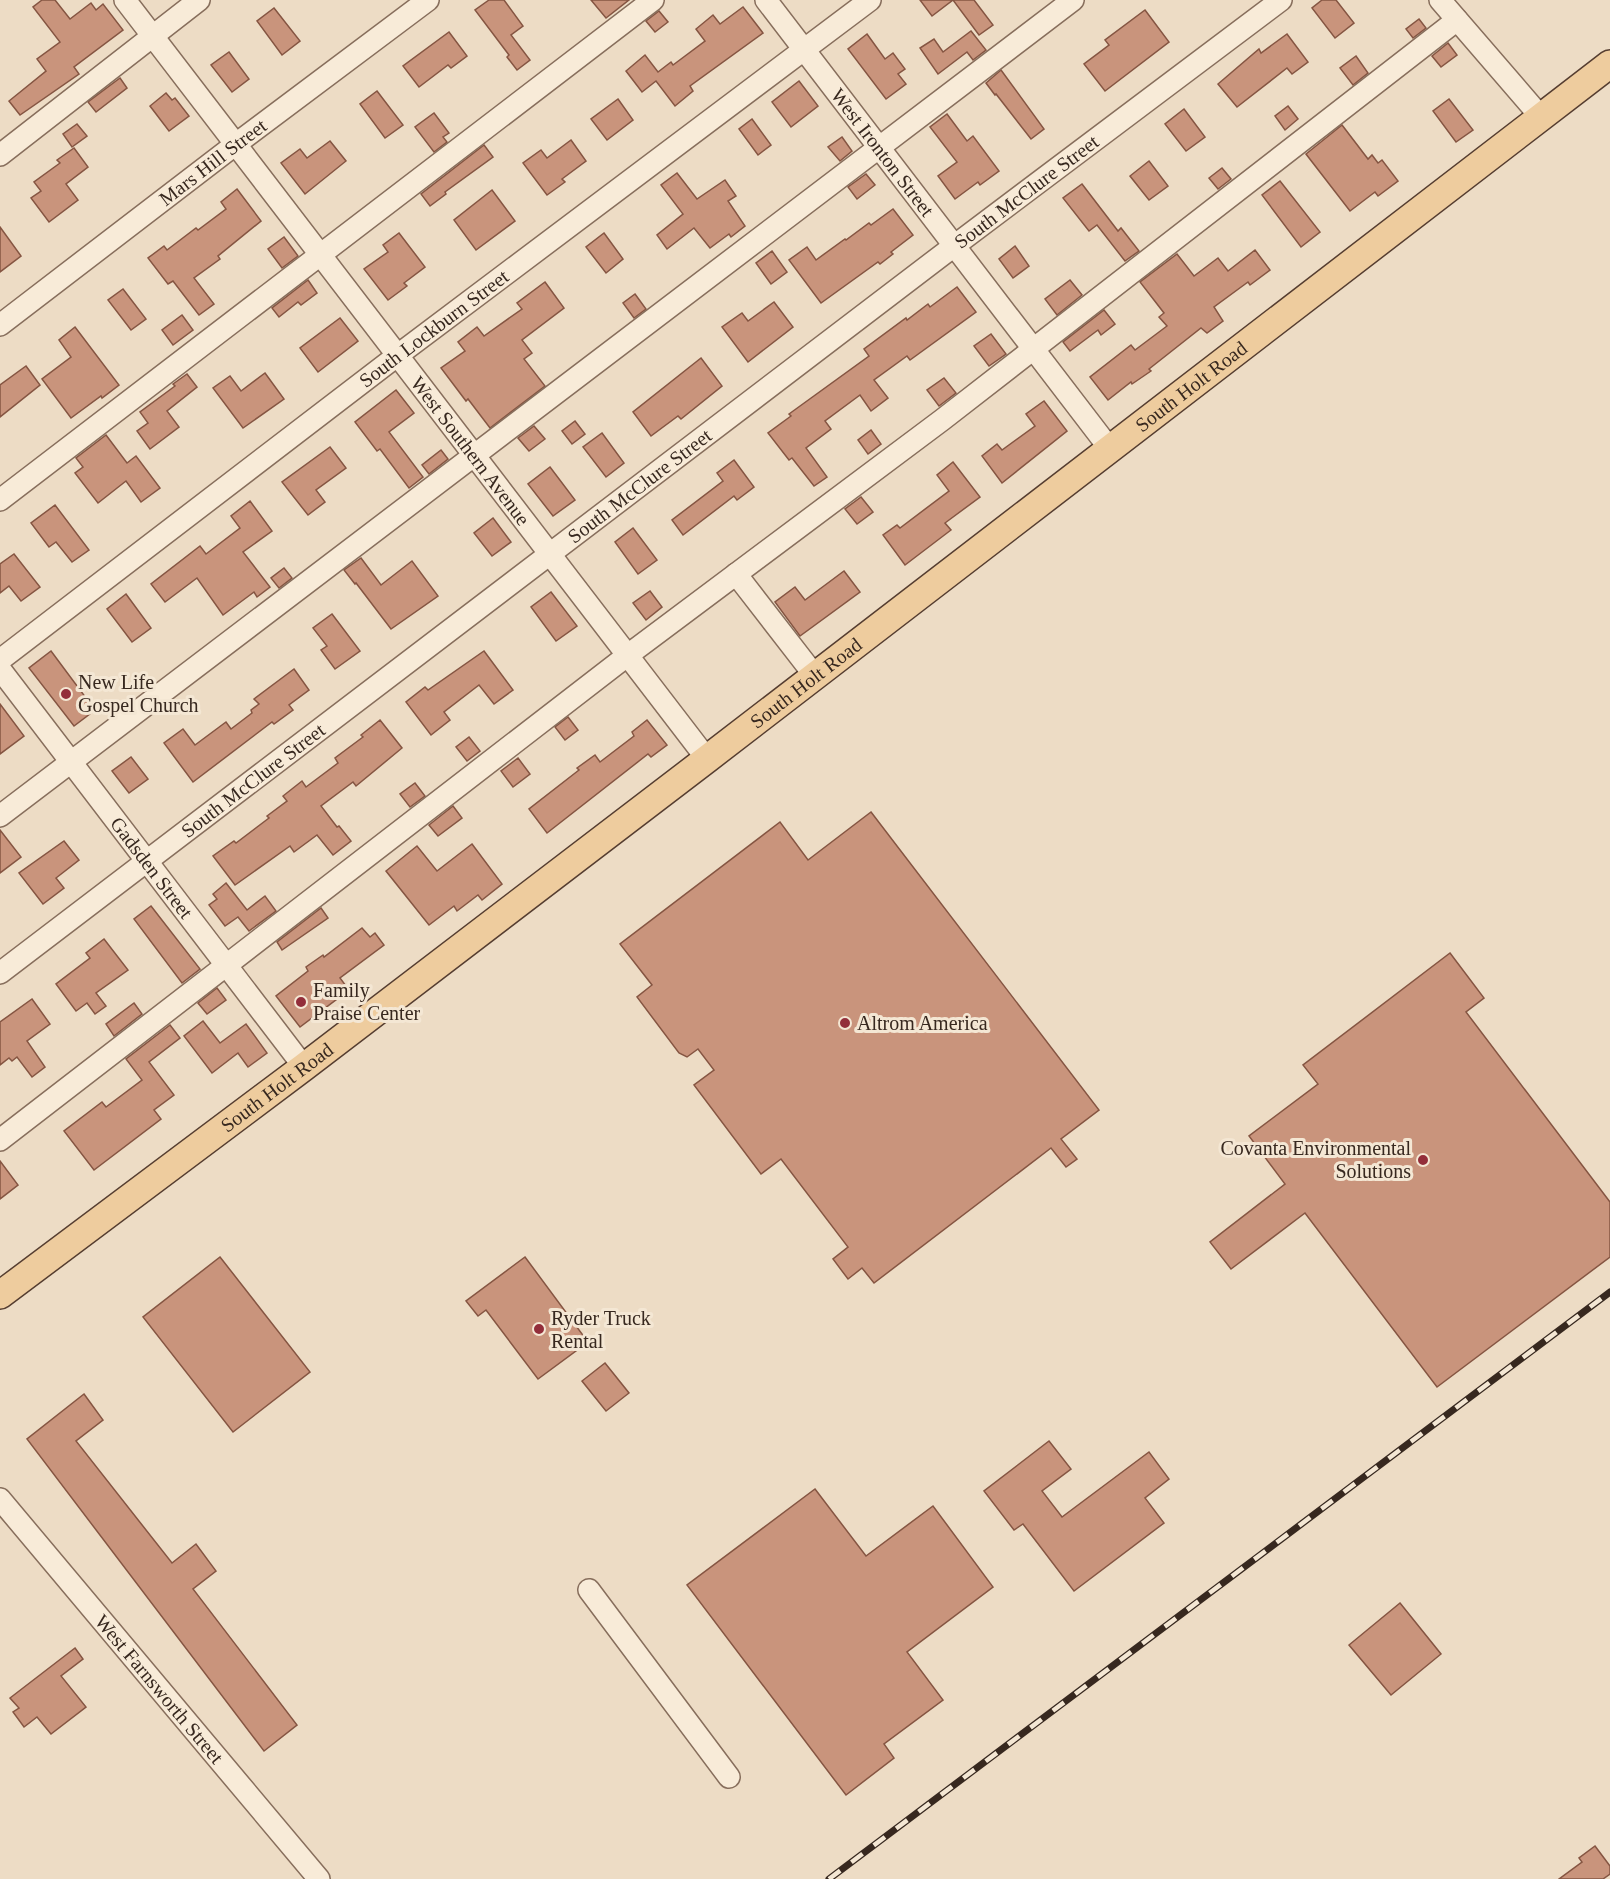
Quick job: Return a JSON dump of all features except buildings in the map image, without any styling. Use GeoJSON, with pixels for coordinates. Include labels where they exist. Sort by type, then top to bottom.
{"type":"FeatureCollection","features":[{"type":"Feature","properties":{"kind":"main road","name":"South Holt Road"},"geometry":{"type":"LineString","coordinates":[[0,1295],[304,1067],[707,759],[1610,64]]}},
{"type":"Feature","properties":{"kind":"street","name":"West Southern Avenue"},"geometry":{"type":"LineString","coordinates":[[125,0],[707,759]]}},
{"type":"Feature","properties":{"kind":"street"},"geometry":{"type":"LineString","coordinates":[[0,155],[199,0]]}},
{"type":"Feature","properties":{"kind":"street","name":"Mars Hill Street"},"geometry":{"type":"LineString","coordinates":[[0,324],[428,0]]}},
{"type":"Feature","properties":{"kind":"street"},"geometry":{"type":"LineString","coordinates":[[0,500],[653,0]]}},
{"type":"Feature","properties":{"kind":"street","name":"West Ironton Street"},"geometry":{"type":"LineString","coordinates":[[765,0],[1110,449]]}},
{"type":"Feature","properties":{"kind":"street","name":"South Lockburn Street"},"geometry":{"type":"LineString","coordinates":[[0,660],[399,355],[870,0]]}},
{"type":"Feature","properties":{"kind":"street"},"geometry":{"type":"LineString","coordinates":[[0,816],[1073,0]]}},
{"type":"Feature","properties":{"kind":"street","name":"South McClure Street"},"geometry":{"type":"LineString","coordinates":[[0,973],[954,246],[1281,0]]}},
{"type":"Feature","properties":{"kind":"street"},"geometry":{"type":"LineString","coordinates":[[1440,0],[1540,117]]}},
{"type":"Feature","properties":{"kind":"street"},"geometry":{"type":"LineString","coordinates":[[0,1140],[628,655],[942,420],[1457,20]]}},
{"type":"Feature","properties":{"kind":"street"},"geometry":{"type":"LineString","coordinates":[[736,574],[815,676]]}},
{"type":"Feature","properties":{"kind":"street","name":"Gadsden Street"},"geometry":{"type":"LineString","coordinates":[[0,669],[304,1067]]}},
{"type":"Feature","properties":{"kind":"street","name":"West Farnsworth Street"},"geometry":{"type":"LineString","coordinates":[[0,1499],[319,1879]]}},
{"type":"Feature","properties":{"kind":"street"},"geometry":{"type":"LineString","coordinates":[[589,1590],[729,1777]]}},
{"type":"Feature","properties":{"kind":"railway"},"geometry":{"type":"LineString","coordinates":[[829,1879],[1610,1292]]}},
{"type":"Feature","properties":{"kind":"place","name":"New Life Gospel Church"},"geometry":{"type":"Point","coordinates":[66,694]}},
{"type":"Feature","properties":{"kind":"place","name":"Family Praise Center"},"geometry":{"type":"Point","coordinates":[301,1002]}},
{"type":"Feature","properties":{"kind":"place","name":"Altrom America"},"geometry":{"type":"Point","coordinates":[845,1023]}},
{"type":"Feature","properties":{"kind":"place","name":"Covanta Environmental Solutions"},"geometry":{"type":"Point","coordinates":[1423,1160]}},
{"type":"Feature","properties":{"kind":"place","name":"Ryder Truck Rental"},"geometry":{"type":"Point","coordinates":[539,1329]}}]}
